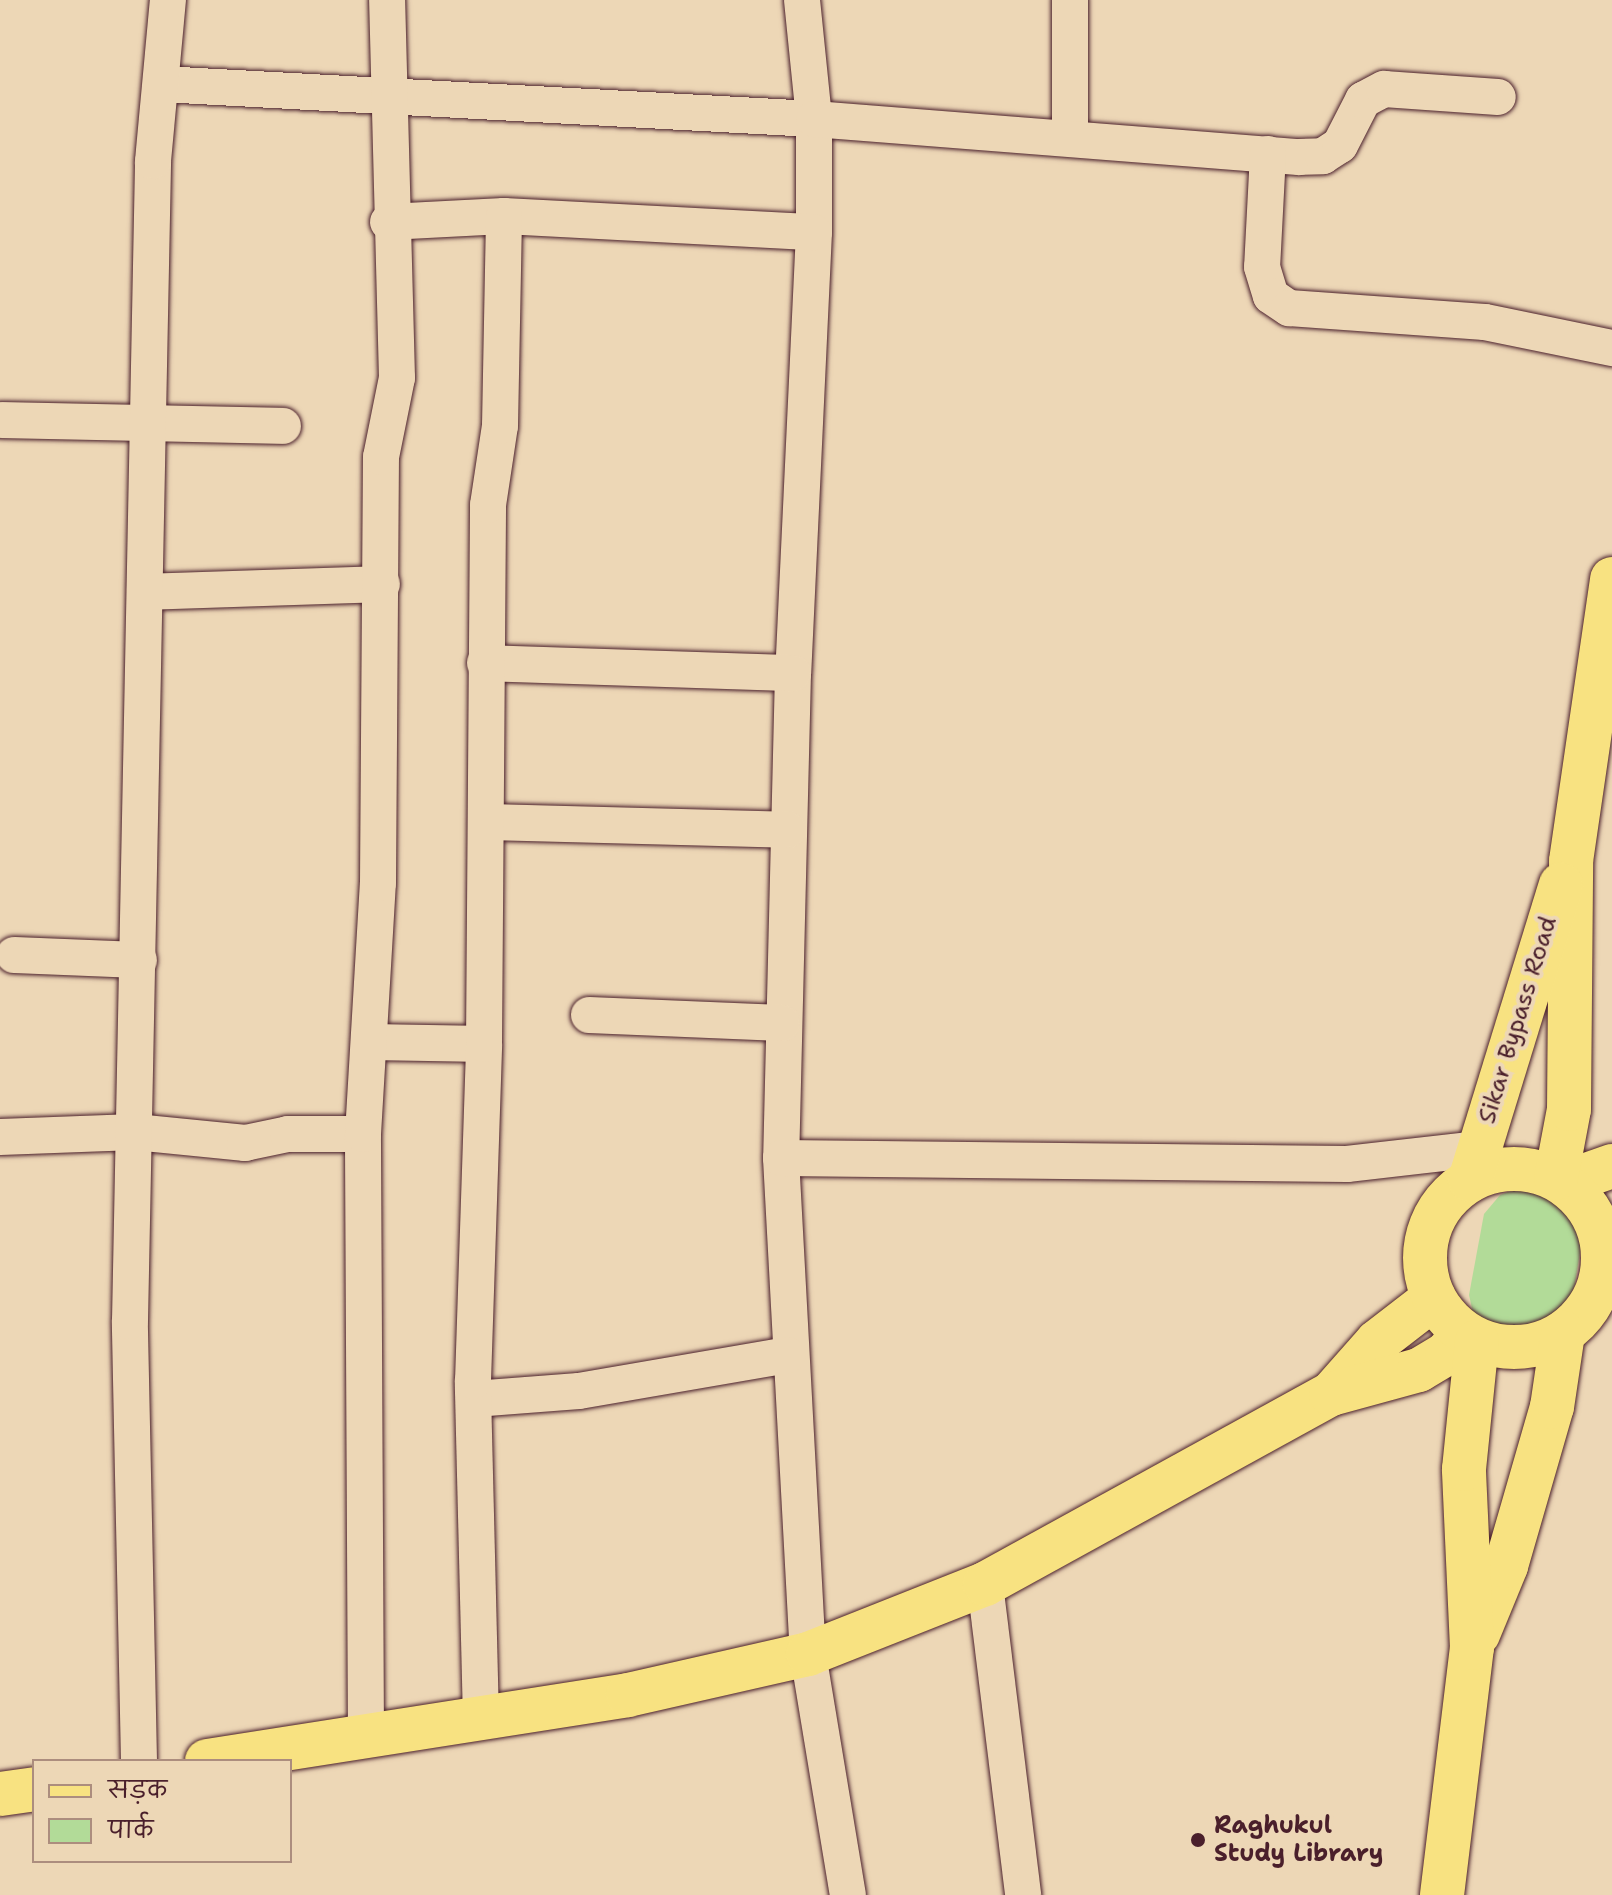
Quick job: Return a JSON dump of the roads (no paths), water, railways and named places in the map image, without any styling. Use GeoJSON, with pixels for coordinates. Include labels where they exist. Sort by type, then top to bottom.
{"type":"FeatureCollection","features":[{"type":"Feature","properties":{"kind":"main road","name":"Sikar Bypass Road"},"geometry":{"type":"LineString","coordinates":[[1560,1180],[1569,1109],[1571,861],[1612,579]]}},
{"type":"Feature","properties":{"kind":"main road","name":"Sikar Bypass Road"},"geometry":{"type":"LineString","coordinates":[[1434,1298],[1426,1272],[1433,1220],[1474,1164],[1542,934],[1571,861]]}},
{"type":"Feature","properties":{"kind":"main road"},"geometry":{"type":"LineString","coordinates":[[1474,1164],[1560,1180],[1612,1166]]}},
{"type":"Feature","properties":{"kind":"main road"},"geometry":{"type":"LineString","coordinates":[[1331,1394],[1377,1342],[1434,1298],[1471,1337],[1524,1347],[1563,1333],[1580,1319],[1606,1275],[1601,1236],[1581,1198],[1560,1180]]}},
{"type":"Feature","properties":{"kind":"main road"},"geometry":{"type":"LineString","coordinates":[[1472,1648],[1518,1523],[1552,1407],[1563,1333]]}},
{"type":"Feature","properties":{"kind":"main road"},"geometry":{"type":"LineString","coordinates":[[220,1759],[481,1720],[808,1654],[985,1584],[1331,1394],[1398,1379],[1471,1337]]}},
{"type":"Feature","properties":{"kind":"main road"},"geometry":{"type":"LineString","coordinates":[[1442,1895],[1472,1648],[1464,1469],[1471,1337]]}},
{"type":"Feature","properties":{"kind":"main road"},"geometry":{"type":"LineString","coordinates":[[0,1794],[32,1789]]}},
{"type":"Feature","properties":{"kind":"street"},"geometry":{"type":"LineString","coordinates":[[139,1759],[130,1321],[139,960],[146,424],[161,84],[168,0]]}},
{"type":"Feature","properties":{"kind":"street"},"geometry":{"type":"LineString","coordinates":[[366,1737],[363,1134],[373,1042],[382,584],[381,457],[397,378],[388,222],[385,96],[387,0]]}},
{"type":"Feature","properties":{"kind":"street"},"geometry":{"type":"LineString","coordinates":[[802,0],[814,119],[814,232],[793,673],[781,1158],[788,1355],[808,1654],[848,1895]]}},
{"type":"Feature","properties":{"kind":"street"},"geometry":{"type":"LineString","coordinates":[[1070,0],[1070,136]]}},
{"type":"Feature","properties":{"kind":"street"},"geometry":{"type":"LineString","coordinates":[[161,84],[814,119],[1323,156],[1340,145],[1363,100],[1384,89],[1498,97]]}},
{"type":"Feature","properties":{"kind":"street"},"geometry":{"type":"LineString","coordinates":[[1268,154],[1262,267],[1271,296],[1289,308],[1485,322],[1612,348]]}},
{"type":"Feature","properties":{"kind":"street"},"geometry":{"type":"LineString","coordinates":[[388,222],[504,216],[814,232]]}},
{"type":"Feature","properties":{"kind":"street"},"geometry":{"type":"LineString","coordinates":[[481,1720],[474,1399],[484,1044],[487,822],[485,663],[504,216]]}},
{"type":"Feature","properties":{"kind":"street"},"geometry":{"type":"LineString","coordinates":[[2,420],[283,426]]}},
{"type":"Feature","properties":{"kind":"street"},"geometry":{"type":"LineString","coordinates":[[145,592],[382,584]]}},
{"type":"Feature","properties":{"kind":"street"},"geometry":{"type":"LineString","coordinates":[[485,663],[793,673]]}},
{"type":"Feature","properties":{"kind":"street"},"geometry":{"type":"LineString","coordinates":[[487,822],[788,830]]}},
{"type":"Feature","properties":{"kind":"street"},"geometry":{"type":"LineString","coordinates":[[14,955],[139,960]]}},
{"type":"Feature","properties":{"kind":"street"},"geometry":{"type":"LineString","coordinates":[[589,1015],[782,1023]]}},
{"type":"Feature","properties":{"kind":"street"},"geometry":{"type":"LineString","coordinates":[[373,1042],[484,1044]]}},
{"type":"Feature","properties":{"kind":"street"},"geometry":{"type":"LineString","coordinates":[[0,1137],[135,1132],[245,1143],[288,1134],[363,1134]]}},
{"type":"Feature","properties":{"kind":"street"},"geometry":{"type":"LineString","coordinates":[[781,1158],[1474,1164]]}},
{"type":"Feature","properties":{"kind":"street"},"geometry":{"type":"LineString","coordinates":[[474,1399],[579,1391],[788,1355]]}},
{"type":"Feature","properties":{"kind":"street"},"geometry":{"type":"LineString","coordinates":[[985,1584],[1023,1895]]}},
{"type":"Feature","properties":{"kind":"place","name":"Raghukul Study Library"},"geometry":{"type":"Point","coordinates":[1198,1840]}}]}
